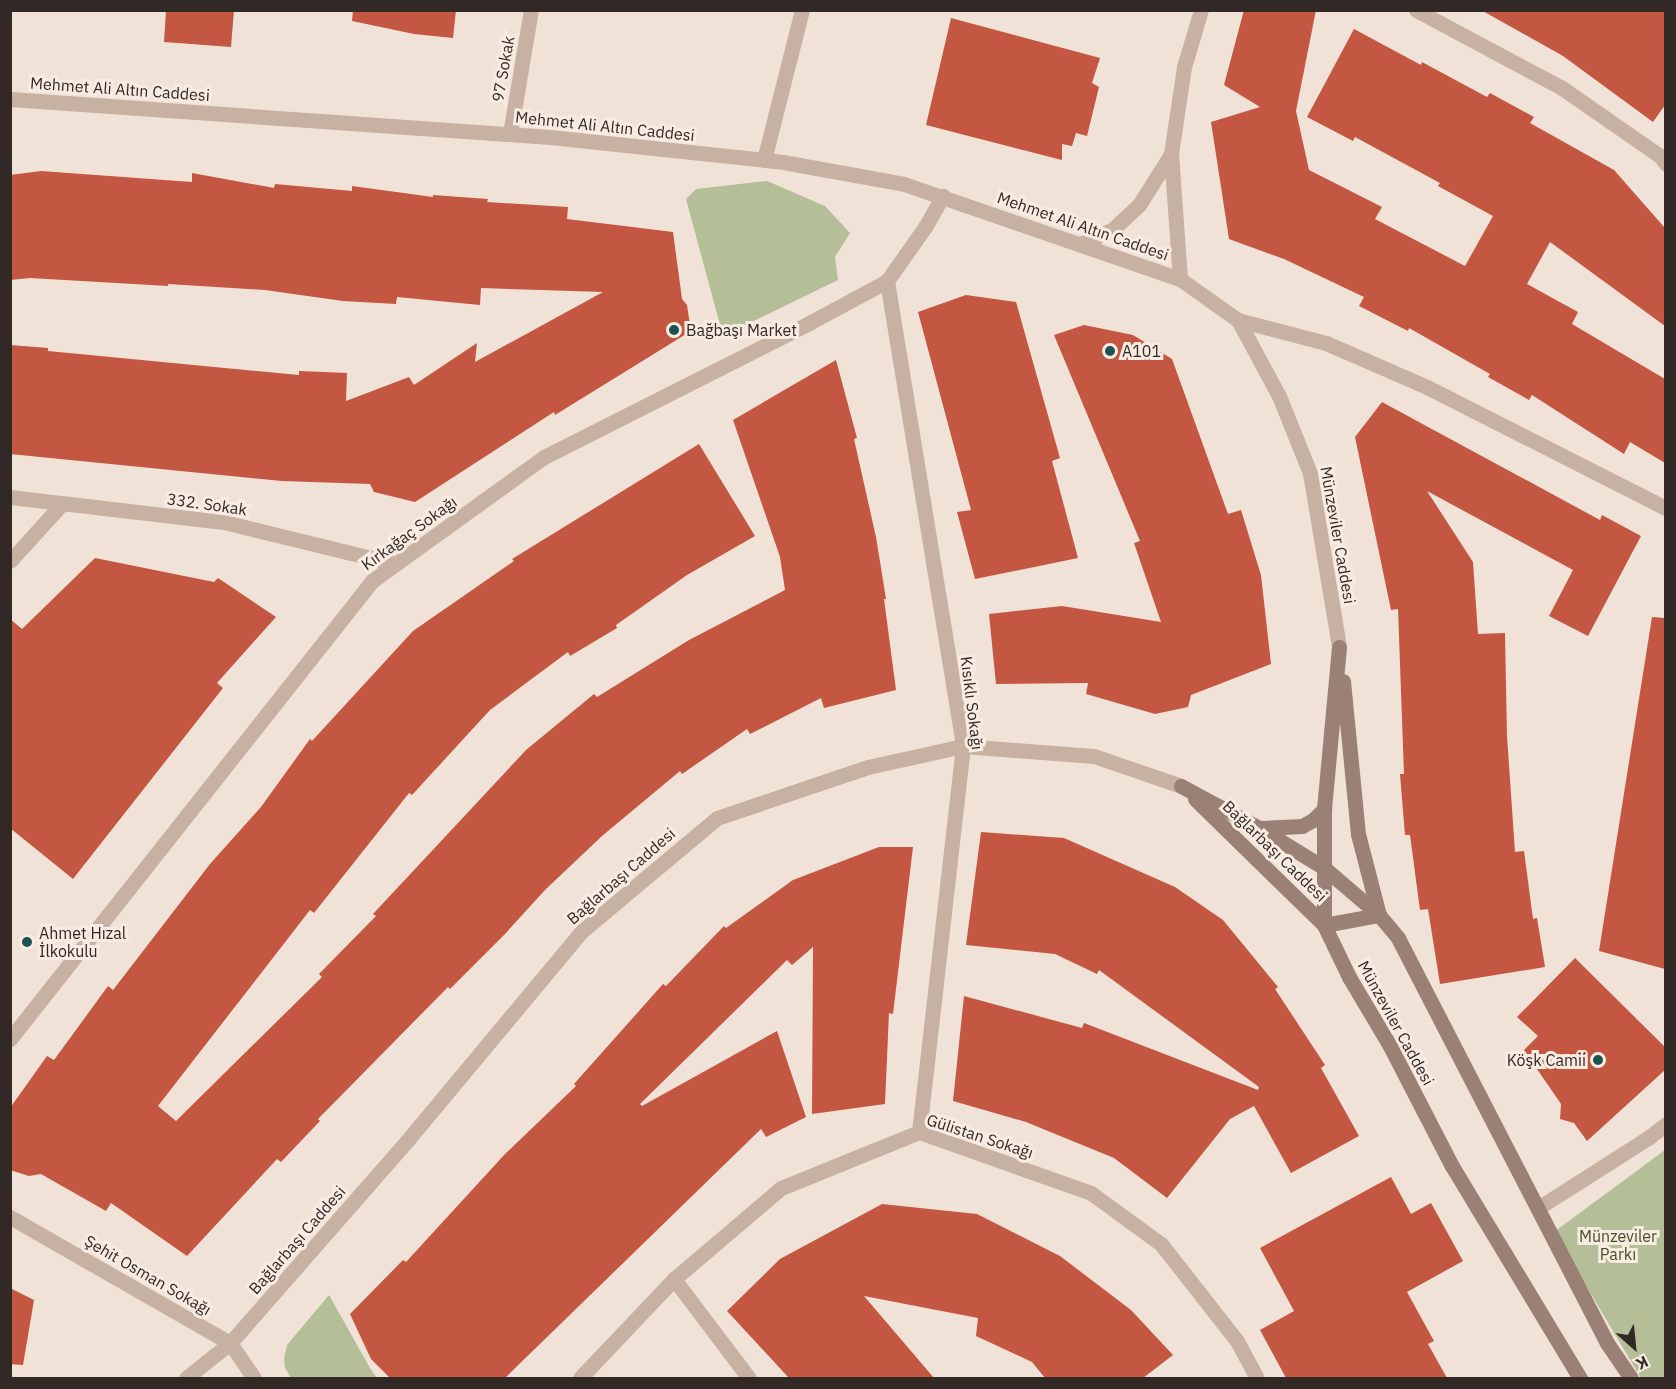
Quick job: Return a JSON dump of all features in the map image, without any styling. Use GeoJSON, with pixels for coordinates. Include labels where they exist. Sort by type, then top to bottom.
{"type":"FeatureCollection","features":[{"type":"Feature","properties":{"kind":"main road","name":"Münzeviler Caddesi"},"geometry":{"type":"LineString","coordinates":[[1339,647],[1324,808],[1324,925],[1349,977],[1390,1046],[1452,1166],[1580,1378]]}},
{"type":"Feature","properties":{"kind":"main road","name":"Münzeviler Caddesi"},"geometry":{"type":"LineString","coordinates":[[1339,647],[1358,834],[1379,915],[1398,938],[1607,1343],[1630,1378]]}},
{"type":"Feature","properties":{"kind":"main road","name":"Bağlarbaşı Caddesi"},"geometry":{"type":"LineString","coordinates":[[1181,786],[1259,828],[1323,867],[1379,915]]}},
{"type":"Feature","properties":{"kind":"main road","name":"Bağlarbaşı Caddesi"},"geometry":{"type":"LineString","coordinates":[[1181,786],[1324,925],[1379,915]]}},
{"type":"Feature","properties":{"kind":"main road","name":"Bağlarbaşı Caddesi"},"geometry":{"type":"LineString","coordinates":[[1259,828],[1289,829],[1302,826],[1313,820],[1324,808]]}},
{"type":"Feature","properties":{"kind":"street","name":"97 Sokak"},"geometry":{"type":"LineString","coordinates":[[510,134],[531,10]]}},
{"type":"Feature","properties":{"kind":"street"},"geometry":{"type":"LineString","coordinates":[[764,160],[802,10]]}},
{"type":"Feature","properties":{"kind":"street"},"geometry":{"type":"LineString","coordinates":[[1179,279],[1171,154],[1184,67],[1200,10]]}},
{"type":"Feature","properties":{"kind":"street"},"geometry":{"type":"LineString","coordinates":[[1416,10],[1562,88],[1664,157]]}},
{"type":"Feature","properties":{"kind":"street","name":"Mehmet Ali Altın Caddesi"},"geometry":{"type":"LineString","coordinates":[[10,99],[510,134],[764,160],[904,184],[1179,279]]}},
{"type":"Feature","properties":{"kind":"street"},"geometry":{"type":"LineString","coordinates":[[1080,244],[1112,230],[1139,205],[1171,154]]}},
{"type":"Feature","properties":{"kind":"street","name":"Kırkağaç Sokağı"},"geometry":{"type":"LineString","coordinates":[[10,1039],[152,863],[372,581],[544,457],[809,323],[887,280],[925,227],[943,196]]}},
{"type":"Feature","properties":{"kind":"street","name":"Münzeviler Caddesi"},"geometry":{"type":"LineString","coordinates":[[1179,279],[1238,320],[1279,396],[1310,473],[1339,647]]}},
{"type":"Feature","properties":{"kind":"street","name":"Kısıklı Sokağı"},"geometry":{"type":"LineString","coordinates":[[887,280],[963,746],[919,1132]]}},
{"type":"Feature","properties":{"kind":"street"},"geometry":{"type":"LineString","coordinates":[[1238,320],[1326,342],[1397,373],[1665,508]]}},
{"type":"Feature","properties":{"kind":"street","name":"332. Sokak"},"geometry":{"type":"LineString","coordinates":[[10,497],[61,505],[224,522],[396,564]]}},
{"type":"Feature","properties":{"kind":"street"},"geometry":{"type":"LineString","coordinates":[[10,561],[61,505]]}},
{"type":"Feature","properties":{"kind":"street","name":"Bağlarbaşı Caddesi"},"geometry":{"type":"LineString","coordinates":[[186,1378],[230,1343],[406,1142],[582,931],[717,818],[868,767],[963,746],[1094,756],[1181,786]]}},
{"type":"Feature","properties":{"kind":"street"},"geometry":{"type":"LineString","coordinates":[[1538,1208],[1648,1138],[1665,1124]]}},
{"type":"Feature","properties":{"kind":"street","name":"Gülistan Sokağı"},"geometry":{"type":"LineString","coordinates":[[580,1378],[674,1279],[781,1188],[919,1132],[1091,1194],[1161,1244],[1237,1341],[1257,1378]]}},
{"type":"Feature","properties":{"kind":"street","name":"Şehit Osman Sokağı"},"geometry":{"type":"LineString","coordinates":[[10,1217],[230,1343],[254,1378]]}},
{"type":"Feature","properties":{"kind":"street"},"geometry":{"type":"LineString","coordinates":[[674,1279],[748,1378]]}},
{"type":"Feature","properties":{"kind":"green space"},"geometry":{"type":"Polygon","coordinates":[[[767,181],[825,206],[850,233],[835,257],[838,280],[723,336],[686,199],[696,189],[767,181]]]}},
{"type":"Feature","properties":{"kind":"green space","name":"Münzeviler Parkı"},"geometry":{"type":"Polygon","coordinates":[[[1665,1150],[1665,1378],[1641,1378],[1554,1232],[1665,1150]]]}},
{"type":"Feature","properties":{"kind":"green space"},"geometry":{"type":"Polygon","coordinates":[[[329,1295],[377,1378],[291,1378],[285,1368],[287,1345],[329,1295]]]}},
{"type":"Feature","properties":{"kind":"building"},"geometry":{"type":"Polygon","coordinates":[[[166,10],[234,10],[231,47],[164,42],[166,10]]]}},
{"type":"Feature","properties":{"kind":"building"},"geometry":{"type":"Polygon","coordinates":[[[353,10],[456,10],[453,38],[414,34],[352,21],[353,10]]]}},
{"type":"Feature","properties":{"kind":"building"},"geometry":{"type":"Polygon","coordinates":[[[1244,10],[1316,10],[1296,111],[1309,170],[1382,207],[1375,219],[1465,266],[1493,216],[1438,186],[1440,183],[1355,137],[1353,141],[1307,117],[1354,29],[1487,97],[1490,93],[1534,117],[1530,123],[1614,170],[1665,228],[1665,326],[1550,242],[1527,284],[1578,312],[1572,324],[1665,379],[1665,463],[1630,442],[1624,454],[1532,395],[1529,400],[1488,377],[1490,374],[1409,328],[1408,331],[1359,306],[1364,297],[1284,259],[1229,239],[1211,122],[1260,107],[1224,85],[1244,10]]]}},
{"type":"Feature","properties":{"kind":"building"},"geometry":{"type":"Polygon","coordinates":[[[1481,10],[1665,10],[1665,105],[1653,122],[1563,56],[1481,10]]]}},
{"type":"Feature","properties":{"kind":"building"},"geometry":{"type":"Polygon","coordinates":[[[951,18],[1100,58],[1092,83],[1099,87],[1087,136],[1076,133],[1072,146],[1062,144],[1062,160],[926,125],[951,18]]]}},
{"type":"Feature","properties":{"kind":"building"},"geometry":{"type":"Polygon","coordinates":[[[41,171],[192,182],[192,173],[274,188],[275,184],[352,191],[352,186],[433,197],[433,195],[488,199],[487,202],[568,207],[567,219],[673,232],[682,299],[687,305],[691,331],[555,415],[554,412],[415,502],[374,492],[370,484],[282,481],[10,454],[10,345],[48,348],[48,351],[299,375],[299,371],[347,373],[346,401],[409,377],[414,385],[477,343],[475,362],[603,292],[481,288],[480,305],[397,297],[396,304],[343,301],[265,290],[30,278],[10,280],[10,175],[41,171]]]}},
{"type":"Feature","properties":{"kind":"building"},"geometry":{"type":"Polygon","coordinates":[[[966,295],[1016,302],[1060,458],[1052,461],[1078,558],[975,579],[957,512],[971,510],[918,312],[966,295]]]}},
{"type":"Feature","properties":{"kind":"building"},"geometry":{"type":"Polygon","coordinates":[[[1084,325],[1133,335],[1172,359],[1228,514],[1241,510],[1261,575],[1271,664],[1191,695],[1188,707],[1155,714],[1086,694],[1088,683],[996,684],[989,614],[1062,606],[1161,622],[1134,543],[1140,541],[1054,335],[1084,325]]]}},
{"type":"Feature","properties":{"kind":"building"},"geometry":{"type":"Polygon","coordinates":[[[836,360],[857,438],[854,439],[876,537],[886,599],[884,599],[896,690],[824,708],[821,698],[750,734],[747,729],[682,774],[680,771],[602,836],[545,890],[504,935],[450,989],[448,987],[318,1119],[320,1121],[281,1162],[277,1159],[187,1256],[111,1203],[106,1211],[41,1174],[29,1176],[10,1170],[10,1108],[47,1056],[54,1060],[108,986],[113,990],[210,864],[261,807],[310,739],[312,741],[413,631],[514,561],[512,559],[699,444],[755,536],[687,575],[616,625],[617,628],[570,656],[568,652],[490,710],[412,795],[409,793],[314,913],[310,910],[158,1106],[176,1121],[322,977],[319,974],[376,916],[373,914],[526,750],[594,694],[597,697],[689,640],[785,590],[780,557],[733,420],[836,360]]]}},
{"type":"Feature","properties":{"kind":"building"},"geometry":{"type":"Polygon","coordinates":[[[1382,402],[1600,520],[1602,515],[1641,536],[1588,636],[1549,616],[1573,570],[1427,491],[1473,562],[1478,634],[1505,633],[1507,736],[1515,852],[1524,851],[1533,919],[1537,918],[1545,967],[1440,984],[1428,909],[1420,910],[1410,835],[1405,835],[1400,774],[1404,774],[1398,609],[1391,610],[1355,437],[1382,402]]]}},
{"type":"Feature","properties":{"kind":"building"},"geometry":{"type":"Polygon","coordinates":[[[95,558],[214,582],[218,578],[276,617],[217,683],[223,688],[73,879],[10,828],[10,619],[22,629],[95,558]]]}},
{"type":"Feature","properties":{"kind":"building"},"geometry":{"type":"Polygon","coordinates":[[[1652,617],[1665,618],[1665,969],[1599,951],[1652,617]]]}},
{"type":"Feature","properties":{"kind":"building"},"geometry":{"type":"Polygon","coordinates":[[[981,832],[1064,838],[1175,887],[1223,920],[1278,987],[1275,989],[1325,1065],[1321,1068],[1359,1136],[1291,1173],[1254,1106],[1230,1119],[1167,1198],[1114,1158],[1026,1122],[953,1101],[964,996],[1082,1028],[1084,1023],[1258,1090],[1259,1087],[1099,970],[1097,974],[1055,954],[966,945],[981,832]]]}},
{"type":"Feature","properties":{"kind":"building"},"geometry":{"type":"Polygon","coordinates":[[[879,847],[913,847],[893,1014],[889,1013],[885,1104],[812,1114],[813,947],[792,965],[787,960],[640,1104],[642,1106],[777,1031],[806,1117],[766,1137],[761,1129],[505,1378],[390,1378],[371,1359],[350,1314],[403,1260],[406,1262],[505,1154],[576,1086],[574,1084],[663,984],[666,986],[724,926],[726,928],[793,880],[879,847]]]}},
{"type":"Feature","properties":{"kind":"building","name":"Köşk Camii"},"geometry":{"type":"Polygon","coordinates":[[[1575,958],[1665,1047],[1665,1070],[1587,1141],[1574,1123],[1560,1119],[1561,1104],[1524,1050],[1538,1036],[1517,1017],[1575,958]]]}},
{"type":"Feature","properties":{"kind":"building"},"geometry":{"type":"Polygon","coordinates":[[[1391,1177],[1411,1214],[1431,1203],[1463,1261],[1407,1292],[1434,1341],[1428,1344],[1447,1378],[1286,1378],[1260,1330],[1294,1311],[1260,1248],[1391,1177]]]}},
{"type":"Feature","properties":{"kind":"building"},"geometry":{"type":"Polygon","coordinates":[[[882,1204],[977,1214],[1060,1256],[1131,1310],[1173,1355],[1143,1378],[1045,1378],[1032,1362],[976,1336],[978,1318],[864,1296],[934,1378],[789,1378],[727,1311],[780,1259],[882,1204]]]}},
{"type":"Feature","properties":{"kind":"building"},"geometry":{"type":"Polygon","coordinates":[[[10,1288],[34,1300],[23,1365],[10,1364],[10,1288]]]}},
{"type":"Feature","properties":{"kind":"place","name":"Bağbaşı Market"},"geometry":{"type":"Point","coordinates":[674,330]}},
{"type":"Feature","properties":{"kind":"place","name":"A101"},"geometry":{"type":"Point","coordinates":[1110,351]}},
{"type":"Feature","properties":{"kind":"place","name":"Ahmet Hızal İlkokulu"},"geometry":{"type":"Point","coordinates":[27,942]}},
{"type":"Feature","properties":{"kind":"place","name":"Köşk Camii"},"geometry":{"type":"Point","coordinates":[1598,1060]}}]}
